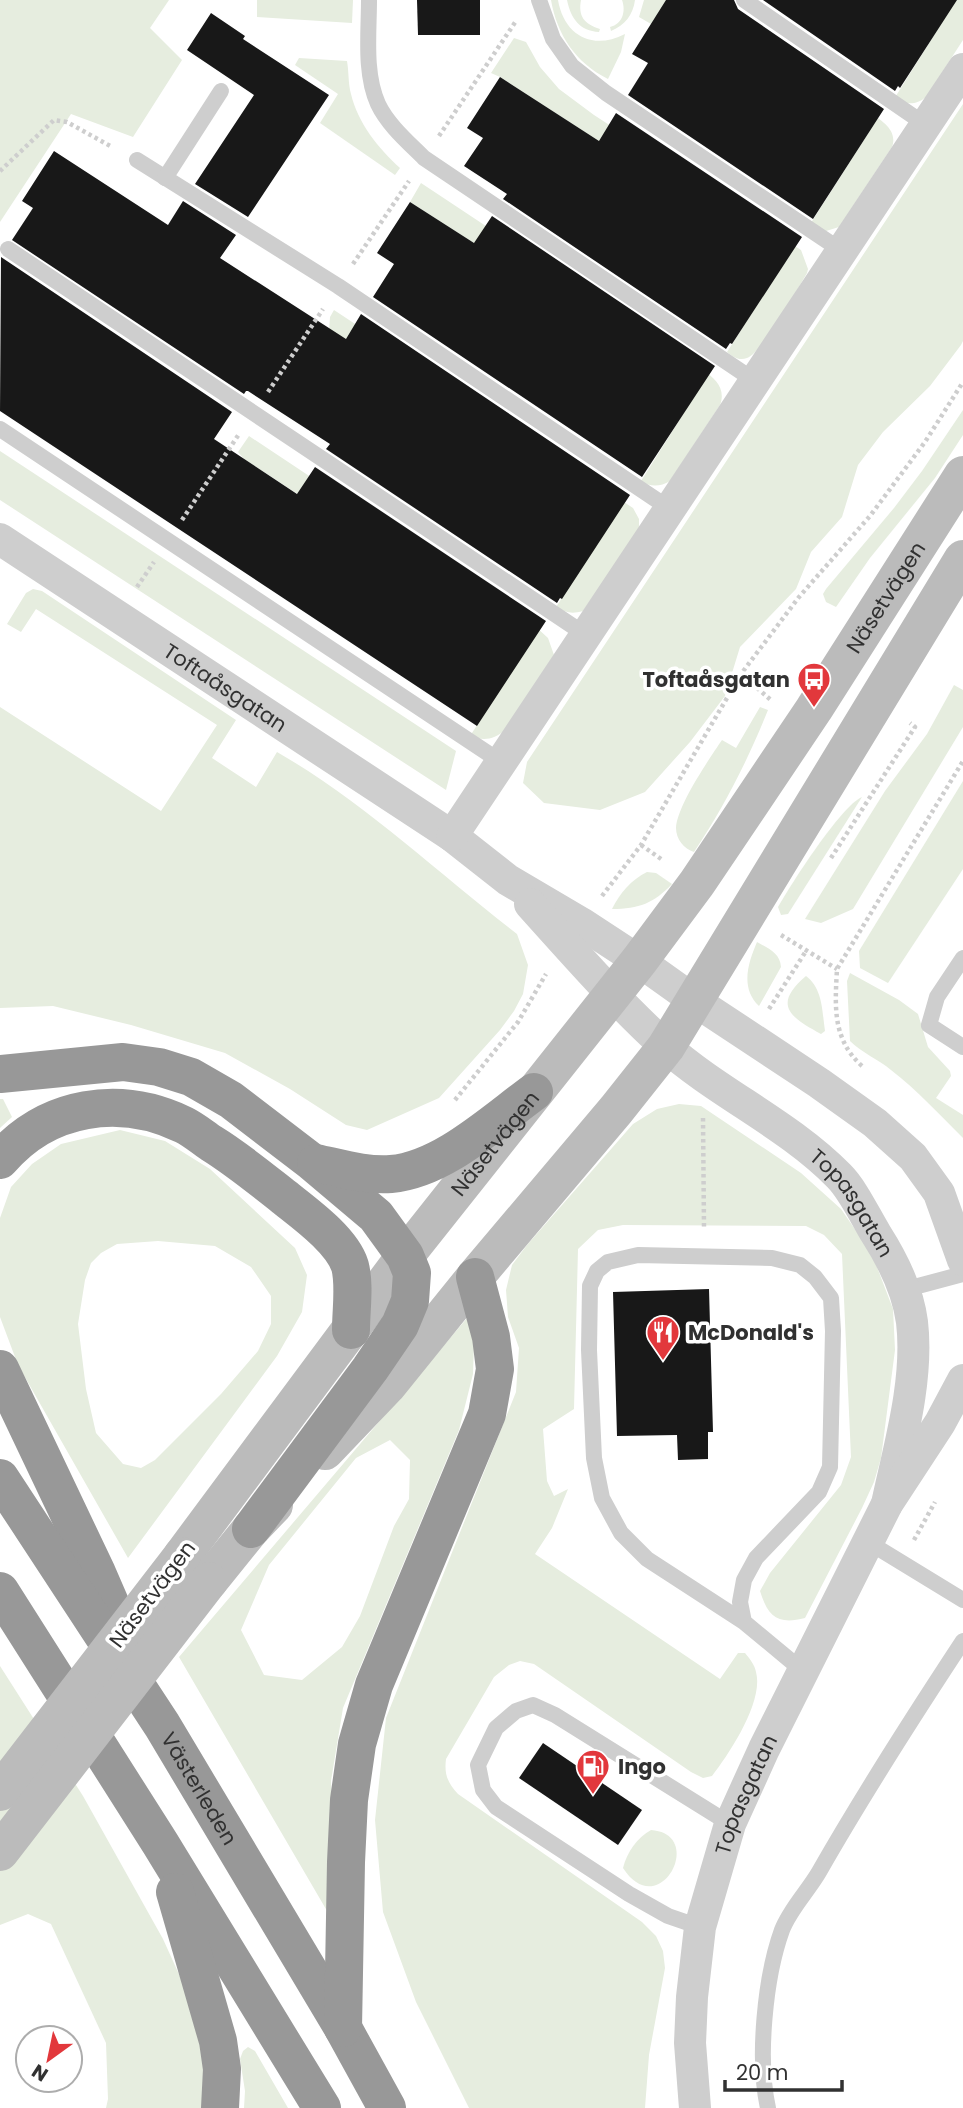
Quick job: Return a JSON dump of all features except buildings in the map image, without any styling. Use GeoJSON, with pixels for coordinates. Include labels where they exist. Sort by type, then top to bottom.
{"type":"FeatureCollection","features":[{"type":"Feature","properties":{"kind":"highway"},"geometry":{"type":"LineString","coordinates":[[0,1074],[123,1062],[159,1066],[191,1077],[231,1100],[312,1162],[376,1216],[405,1256],[412,1273],[410,1301],[400,1325],[251,1529]]}},
{"type":"Feature","properties":{"kind":"highway"},"geometry":{"type":"LineString","coordinates":[[312,1162],[390,1174],[420,1168],[444,1157],[534,1092]]}},
{"type":"Feature","properties":{"kind":"highway"},"geometry":{"type":"LineString","coordinates":[[0,1160],[13,1145],[35,1129],[70,1112],[104,1108],[151,1112],[186,1126],[244,1165],[303,1213],[343,1251],[350,1266],[351,1330]]}},
{"type":"Feature","properties":{"kind":"highway"},"geometry":{"type":"LineString","coordinates":[[343,2028],[347,1837],[357,1744],[374,1685],[487,1414],[495,1369],[491,1337],[475,1277]]}},
{"type":"Feature","properties":{"kind":"highway"},"geometry":{"type":"LineString","coordinates":[[0,1369],[97,1573],[162,1725]]}},
{"type":"Feature","properties":{"kind":"highway","name":"Västerleden"},"geometry":{"type":"LineString","coordinates":[[0,1478],[162,1725],[343,2028],[387,2108]]}},
{"type":"Feature","properties":{"kind":"highway"},"geometry":{"type":"LineString","coordinates":[[0,1591],[160,1843],[322,2108]]}},
{"type":"Feature","properties":{"kind":"highway"},"geometry":{"type":"LineString","coordinates":[[160,1843],[218,2041],[222,2068],[220,2108]]}},
{"type":"Feature","properties":{"kind":"street"},"geometry":{"type":"LineString","coordinates":[[452,836],[963,69]]}},
{"type":"Feature","properties":{"kind":"street","name":"Näsetvägen"},"geometry":{"type":"LineString","coordinates":[[0,1852],[196,1568],[351,1330],[405,1256],[639,961],[714,859],[814,709],[963,475]]}},
{"type":"Feature","properties":{"kind":"street","name":"Toftaåsgatan"},"geometry":{"type":"LineString","coordinates":[[0,539],[452,836],[508,880],[639,961]]}},
{"type":"Feature","properties":{"kind":"street","name":"Näsetvägen"},"geometry":{"type":"LineString","coordinates":[[0,1792],[196,1568],[251,1529],[387,1386],[666,1047],[963,559]]}},
{"type":"Feature","properties":{"kind":"street","name":"Toftaåsgatan"},"geometry":{"type":"LineString","coordinates":[[508,880],[612,995]]}},
{"type":"Feature","properties":{"kind":"street"},"geometry":{"type":"LineString","coordinates":[[639,961],[876,1123],[913,1157],[939,1194],[963,1260]]}},
{"type":"Feature","properties":{"kind":"street","name":"Topasgatan"},"geometry":{"type":"LineString","coordinates":[[612,995],[666,1047],[802,1144],[841,1178],[887,1252],[912,1321],[908,1409],[887,1504]]}},
{"type":"Feature","properties":{"kind":"street","name":"Topasgatan"},"geometry":{"type":"LineString","coordinates":[[695,2108],[690,2043],[700,1927],[730,1824],[887,1504],[940,1423],[963,1380]]}},
{"type":"Feature","properties":{"kind":"lane"},"geometry":{"type":"LineString","coordinates":[[369,0],[372,80],[378,104],[396,131],[424,158],[755,381]]}},
{"type":"Feature","properties":{"kind":"lane"},"geometry":{"type":"LineString","coordinates":[[539,0],[553,39],[572,66],[606,93],[842,251]]}},
{"type":"Feature","properties":{"kind":"lane"},"geometry":{"type":"LineString","coordinates":[[744,0],[926,125]]}},
{"type":"Feature","properties":{"kind":"lane"},"geometry":{"type":"LineString","coordinates":[[165,178],[221,91]]}},
{"type":"Feature","properties":{"kind":"lane"},"geometry":{"type":"LineString","coordinates":[[137,160],[338,286],[670,509]]}},
{"type":"Feature","properties":{"kind":"lane"},"geometry":{"type":"LineString","coordinates":[[8,249],[586,635]]}},
{"type":"Feature","properties":{"kind":"lane"},"geometry":{"type":"LineString","coordinates":[[0,429],[500,762]]}},
{"type":"Feature","properties":{"kind":"lane"},"geometry":{"type":"LineString","coordinates":[[963,958],[937,997],[929,1025],[963,1047]]}},
{"type":"Feature","properties":{"kind":"lane"},"geometry":{"type":"LineString","coordinates":[[744,1622],[740,1602],[744,1580],[756,1558],[819,1492],[830,1467],[833,1331],[831,1298],[800,1265],[772,1258],[638,1255],[608,1262],[597,1271],[590,1286],[589,1350],[594,1458],[601,1498],[621,1532],[647,1559],[744,1622],[803,1671]]}},
{"type":"Feature","properties":{"kind":"lane"},"geometry":{"type":"LineString","coordinates":[[903,1290],[963,1274]]}},
{"type":"Feature","properties":{"kind":"lane"},"geometry":{"type":"LineString","coordinates":[[868,1542],[963,1600]]}},
{"type":"Feature","properties":{"kind":"lane"},"geometry":{"type":"LineString","coordinates":[[768,2108],[763,2060],[767,1993],[783,1927],[818,1875],[887,1757],[963,1642]]}},
{"type":"Feature","properties":{"kind":"lane"},"geometry":{"type":"LineString","coordinates":[[700,1927],[668,1916],[629,1894],[496,1807],[483,1790],[478,1765],[496,1728],[516,1711],[533,1705],[555,1715],[730,1824]]}},
{"type":"Feature","properties":{"kind":"path"},"geometry":{"type":"LineString","coordinates":[[0,171],[54,120],[67,122],[137,160]]}},
{"type":"Feature","properties":{"kind":"path"},"geometry":{"type":"LineString","coordinates":[[741,674],[773,702]]}},
{"type":"Feature","properties":{"kind":"path"},"geometry":{"type":"LineString","coordinates":[[824,869],[915,727],[910,723]]}},
{"type":"Feature","properties":{"kind":"path"},"geometry":{"type":"LineString","coordinates":[[869,1072],[842,1041],[835,1002],[837,969],[963,761]]}},
{"type":"Feature","properties":{"kind":"path"},"geometry":{"type":"LineString","coordinates":[[782,936],[789,925]]}},
{"type":"Feature","properties":{"kind":"path"},"geometry":{"type":"LineString","coordinates":[[902,1562],[939,1494]]}},
{"type":"Feature","properties":{"kind":"shaded area"},"geometry":{"type":"Polygon","coordinates":[[[0,0],[169,0],[150,28],[182,60],[133,137],[71,114],[0,222],[0,0]]]}},
{"type":"Feature","properties":{"kind":"shaded area"},"geometry":{"type":"Polygon","coordinates":[[[257,0],[353,0],[352,23],[257,17],[257,0]]]}},
{"type":"Feature","properties":{"kind":"shaded area"},"geometry":{"type":"Polygon","coordinates":[[[551,0],[558,0],[566,22],[581,36],[601,41],[625,34],[621,52],[608,79],[586,65],[570,47],[558,25],[551,0]]]}},
{"type":"Feature","properties":{"kind":"shaded area"},"geometry":{"type":"Polygon","coordinates":[[[567,0],[581,0],[580,11],[583,19],[600,29],[599,32],[577,23],[567,0]]]}},
{"type":"Feature","properties":{"kind":"shaded area"},"geometry":{"type":"Polygon","coordinates":[[[622,0],[635,0],[624,23],[611,31],[610,27],[618,23],[622,16],[622,0]]]}},
{"type":"Feature","properties":{"kind":"shaded area"},"geometry":{"type":"Polygon","coordinates":[[[644,0],[697,0],[888,127],[893,136],[892,147],[839,227],[826,231],[809,226],[869,132],[665,3],[651,24],[639,17],[644,0]]]}},
{"type":"Feature","properties":{"kind":"shaded area"},"geometry":{"type":"Polygon","coordinates":[[[946,0],[963,0],[963,40],[926,97],[910,103],[894,99],[953,5],[946,0]]]}},
{"type":"Feature","properties":{"kind":"shaded area"},"geometry":{"type":"Polygon","coordinates":[[[514,38],[526,42],[540,67],[559,89],[594,115],[801,250],[807,273],[779,320],[753,354],[741,359],[727,352],[785,262],[491,73],[514,38]]]}},
{"type":"Feature","properties":{"kind":"shaded area"},"geometry":{"type":"Polygon","coordinates":[[[299,58],[347,61],[354,105],[377,143],[400,168],[395,175],[320,123],[338,94],[295,65],[299,58]]]}},
{"type":"Feature","properties":{"kind":"shaded area"},"geometry":{"type":"Polygon","coordinates":[[[963,104],[961,345],[930,386],[883,432],[858,465],[842,517],[811,552],[796,589],[740,647],[725,696],[690,742],[645,792],[600,810],[544,803],[523,783],[527,762],[963,104]]]}},
{"type":"Feature","properties":{"kind":"shaded area"},"geometry":{"type":"Polygon","coordinates":[[[421,183],[716,381],[722,394],[720,405],[670,481],[655,486],[641,481],[699,389],[410,202],[421,183]]]}},
{"type":"Feature","properties":{"kind":"shaded area"},"geometry":{"type":"Polygon","coordinates":[[[334,310],[633,508],[639,519],[639,530],[583,611],[569,612],[556,607],[615,517],[329,331],[330,317],[334,310]]]}},
{"type":"Feature","properties":{"kind":"shaded area"},"geometry":{"type":"Polygon","coordinates":[[[963,410],[963,435],[935,478],[870,558],[836,607],[826,602],[823,594],[826,589],[894,508],[963,410]]]}},
{"type":"Feature","properties":{"kind":"shaded area"},"geometry":{"type":"Polygon","coordinates":[[[249,436],[535,626],[548,638],[554,655],[505,730],[488,739],[470,736],[529,645],[244,459],[238,452],[249,436]]]}},
{"type":"Feature","properties":{"kind":"shaded area"},"geometry":{"type":"Polygon","coordinates":[[[0,451],[456,751],[446,790],[0,500],[0,451]]]}},
{"type":"Feature","properties":{"kind":"shaded area"},"geometry":{"type":"Polygon","coordinates":[[[33,589],[42,591],[236,720],[212,758],[256,787],[277,752],[370,815],[517,934],[528,965],[523,994],[500,1030],[439,1098],[367,1130],[346,1125],[290,1089],[225,1053],[131,1025],[53,1006],[0,1008],[0,707],[161,811],[217,725],[36,609],[21,632],[7,624],[26,593],[33,589]]]}},
{"type":"Feature","properties":{"kind":"shaded area"},"geometry":{"type":"Polygon","coordinates":[[[954,685],[963,690],[963,727],[853,909],[821,923],[805,919],[885,791],[927,734],[954,685]]]}},
{"type":"Feature","properties":{"kind":"shaded area"},"geometry":{"type":"Polygon","coordinates":[[[760,707],[768,710],[744,765],[705,835],[694,852],[690,851],[679,840],[676,832],[678,819],[688,795],[722,740],[736,748],[760,707]]]}},
{"type":"Feature","properties":{"kind":"shaded area"},"geometry":{"type":"Polygon","coordinates":[[[963,781],[963,869],[888,983],[860,968],[859,951],[963,781]]]}},
{"type":"Feature","properties":{"kind":"shaded area"},"geometry":{"type":"Polygon","coordinates":[[[862,797],[788,914],[781,915],[778,907],[805,864],[842,815],[862,797]]]}},
{"type":"Feature","properties":{"kind":"shaded area"},"geometry":{"type":"Polygon","coordinates":[[[647,872],[656,873],[672,884],[645,904],[612,909],[627,888],[647,872]]]}},
{"type":"Feature","properties":{"kind":"shaded area"},"geometry":{"type":"Polygon","coordinates":[[[757,942],[776,955],[781,967],[759,1006],[749,991],[748,983],[749,967],[757,942]]]}},
{"type":"Feature","properties":{"kind":"shaded area"},"geometry":{"type":"Polygon","coordinates":[[[850,973],[899,1000],[918,1014],[928,1047],[950,1071],[951,1076],[936,1098],[963,1115],[963,1138],[901,1078],[850,1041],[847,981],[850,973]]]}},
{"type":"Feature","properties":{"kind":"shaded area"},"geometry":{"type":"Polygon","coordinates":[[[806,976],[816,987],[821,1001],[825,1031],[821,1034],[801,1022],[789,1010],[790,995],[806,976]]]}},
{"type":"Feature","properties":{"kind":"shaded area"},"geometry":{"type":"Polygon","coordinates":[[[0,1099],[3,1099],[12,1117],[0,1128],[0,1099]]]}},
{"type":"Feature","properties":{"kind":"shaded area"},"geometry":{"type":"Polygon","coordinates":[[[679,1104],[701,1106],[801,1173],[841,1209],[872,1254],[893,1309],[895,1350],[881,1458],[862,1508],[805,1618],[788,1620],[775,1617],[760,1591],[770,1573],[841,1485],[851,1457],[842,1254],[824,1235],[806,1226],[623,1225],[598,1230],[578,1249],[574,1409],[543,1429],[547,1481],[554,1496],[568,1489],[552,1528],[535,1554],[720,1679],[738,1653],[745,1653],[756,1672],[757,1684],[750,1712],[736,1741],[712,1776],[703,1778],[534,1664],[520,1661],[509,1665],[494,1677],[446,1759],[449,1782],[458,1794],[642,1922],[656,1936],[663,1951],[665,1968],[649,2055],[645,2108],[469,2108],[416,2002],[383,1912],[375,1820],[386,1718],[516,1392],[519,1348],[508,1317],[506,1290],[512,1265],[633,1124],[657,1109],[679,1104]]]}},
{"type":"Feature","properties":{"kind":"shaded area"},"geometry":{"type":"Polygon","coordinates":[[[120,1130],[165,1141],[210,1169],[295,1248],[307,1275],[302,1312],[277,1356],[128,1558],[18,1365],[0,1317],[0,1218],[11,1187],[32,1164],[61,1144],[120,1130]],[[158,1241],[117,1244],[101,1253],[91,1263],[85,1280],[78,1324],[86,1389],[96,1433],[123,1464],[141,1468],[155,1460],[221,1394],[258,1351],[271,1324],[271,1296],[251,1267],[215,1246],[158,1241]]]}},
{"type":"Feature","properties":{"kind":"shaded area"},"geometry":{"type":"Polygon","coordinates":[[[468,1317],[474,1344],[473,1374],[459,1430],[343,1708],[331,1781],[333,1836],[330,1916],[179,1657],[468,1317]],[[390,1440],[356,1458],[269,1565],[241,1630],[264,1675],[302,1680],[342,1647],[360,1616],[394,1526],[409,1499],[410,1460],[390,1440]]]}},
{"type":"Feature","properties":{"kind":"shaded area"},"geometry":{"type":"Polygon","coordinates":[[[0,1666],[83,1796],[163,1939],[192,2003],[204,2047],[204,2108],[106,2108],[106,2043],[51,1924],[28,1914],[0,1925],[0,1666]]]}},
{"type":"Feature","properties":{"kind":"shaded area"},"geometry":{"type":"Polygon","coordinates":[[[651,1830],[667,1835],[675,1845],[676,1859],[672,1871],[662,1882],[650,1886],[637,1883],[623,1868],[633,1846],[651,1830]]]}},
{"type":"Feature","properties":{"kind":"shaded area"},"geometry":{"type":"Polygon","coordinates":[[[248,2047],[255,2051],[288,2108],[244,2108],[245,2091],[240,2059],[248,2047]]]}},
{"type":"Feature","properties":{"kind":"place","name":"Toftaåsgatan"},"geometry":{"type":"Point","coordinates":[814,709]}},
{"type":"Feature","properties":{"kind":"place","name":"McDonald's"},"geometry":{"type":"Point","coordinates":[663,1362]}},
{"type":"Feature","properties":{"kind":"place","name":"Ingo"},"geometry":{"type":"Point","coordinates":[593,1796]}}]}
